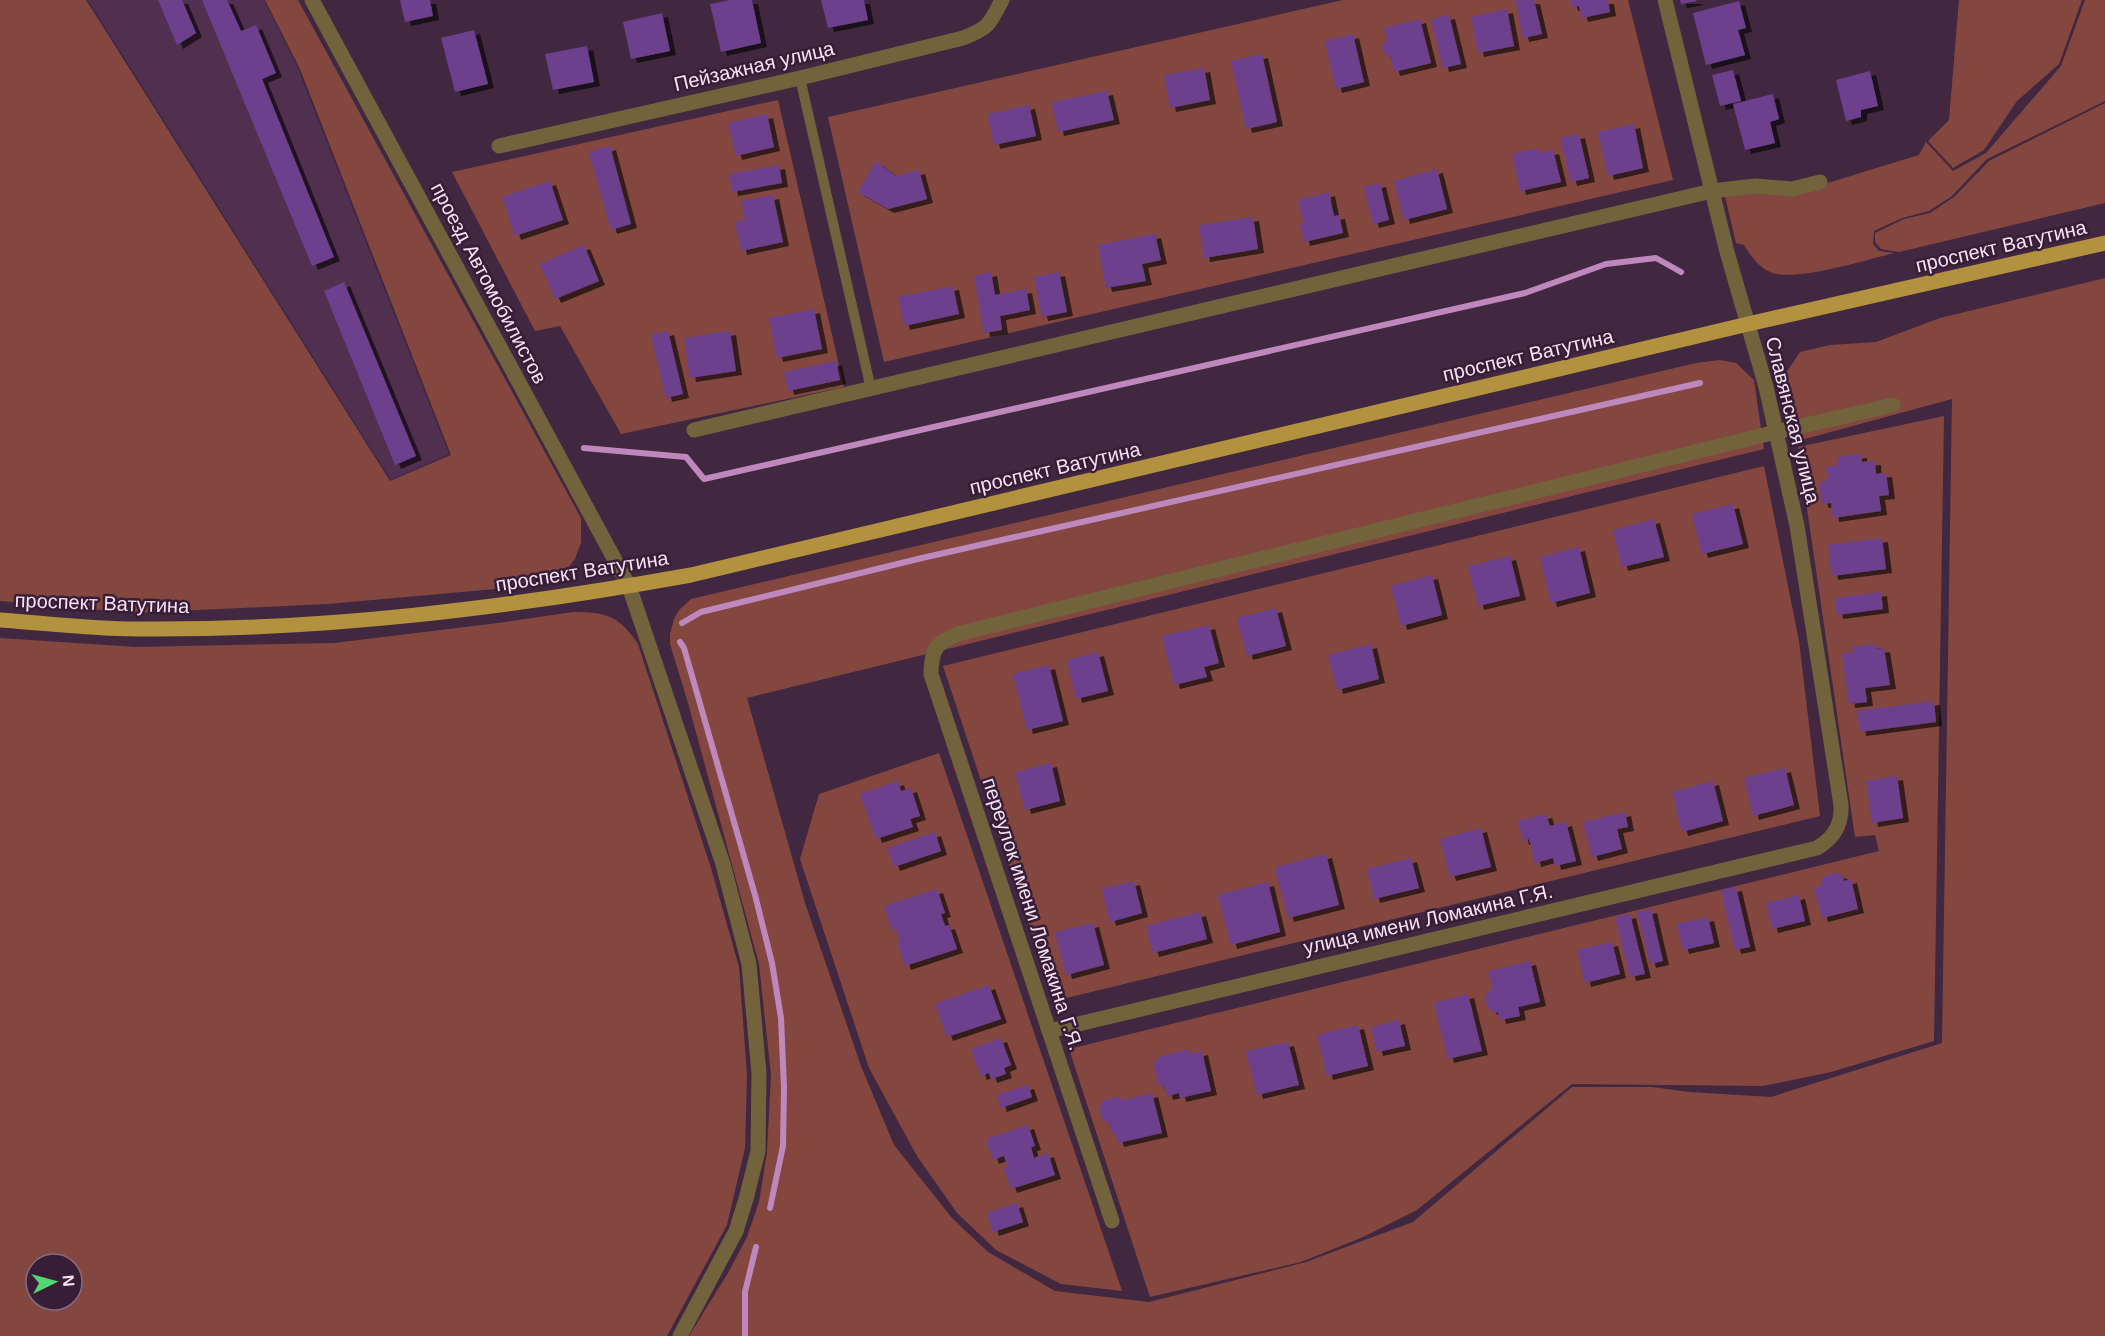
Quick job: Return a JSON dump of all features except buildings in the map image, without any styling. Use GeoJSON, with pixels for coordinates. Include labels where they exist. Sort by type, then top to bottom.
{"type":"FeatureCollection","features":[{"type":"Feature","properties":{"kind":"main road","name":"проспект Ватутина"},"geometry":{"type":"LineString","coordinates":[[0,620],[134,629],[332,624],[494,607],[691,575],[1748,324],[2105,243]]}},
{"type":"Feature","properties":{"kind":"street","name":"проезд Автомобилистов"},"geometry":{"type":"LineString","coordinates":[[312,0],[629,586],[723,864],[749,963],[759,1072],[758,1151],[736,1232],[680,1336]]}},
{"type":"Feature","properties":{"kind":"street","name":"Пейзажная улица"},"geometry":{"type":"LineString","coordinates":[[499,146],[800,78],[963,38],[983,30],[1002,0]]}},
{"type":"Feature","properties":{"kind":"street","name":"Славянская улица"},"geometry":{"type":"LineString","coordinates":[[1665,0],[1727,252],[1766,387],[1797,526],[1841,815],[1836,831],[1817,848]]}},
{"type":"Feature","properties":{"kind":"street"},"geometry":{"type":"LineString","coordinates":[[694,430],[1712,191],[1755,186],[1792,189],[1820,182]]}},
{"type":"Feature","properties":{"kind":"street","name":"переулок имени Ломакина Г.Я."},"geometry":{"type":"LineString","coordinates":[[1112,1221],[931,674],[931,656],[942,640],[961,633],[1893,405]]}},
{"type":"Feature","properties":{"kind":"street","name":"улица имени Ломакина Г.Я."},"geometry":{"type":"LineString","coordinates":[[1049,1030],[1817,848]]}},
{"type":"Feature","properties":{"kind":"lane"},"geometry":{"type":"LineString","coordinates":[[800,78],[872,389]]}},
{"type":"Feature","properties":{"kind":"shaded area"},"geometry":{"type":"Polygon","coordinates":[[[0,0],[86,0],[390,481],[451,455],[300,69],[265,0],[298,0],[581,518],[581,543],[575,559],[563,574],[548,580],[495,589],[328,604],[135,613],[0,601],[0,0]]]}},
{"type":"Feature","properties":{"kind":"shaded area"},"geometry":{"type":"Polygon","coordinates":[[[88,0],[264,0],[298,69],[449,454],[391,480],[88,0]]]}},
{"type":"Feature","properties":{"kind":"shaded area"},"geometry":{"type":"Polygon","coordinates":[[[1343,0],[1628,0],[1673,180],[884,362],[828,117],[1343,0]]]}},
{"type":"Feature","properties":{"kind":"shaded area"},"geometry":{"type":"Polygon","coordinates":[[[1959,0],[2082,0],[2059,64],[2017,101],[1984,150],[1953,168],[1928,141],[1949,120],[1959,0]]]}},
{"type":"Feature","properties":{"kind":"shaded area"},"geometry":{"type":"Polygon","coordinates":[[[2085,0],[2105,0],[2105,101],[1987,159],[1952,196],[1929,211],[1902,218],[1874,231],[1873,244],[1879,251],[1895,253],[1850,265],[1796,275],[1781,275],[1766,270],[1744,245],[1736,243],[1725,196],[1795,193],[1919,155],[1926,142],[1953,171],[1986,153],[2061,66],[2085,0]]]}},
{"type":"Feature","properties":{"kind":"shaded area"},"geometry":{"type":"Polygon","coordinates":[[[778,100],[844,387],[621,434],[560,326],[535,331],[452,172],[778,100]]]}},
{"type":"Feature","properties":{"kind":"shaded area"},"geometry":{"type":"Polygon","coordinates":[[[2105,103],[2105,203],[1899,252],[1881,249],[1875,242],[1875,233],[1904,219],[1930,213],[1954,197],[1989,161],[2105,103]]]}},
{"type":"Feature","properties":{"kind":"shaded area"},"geometry":{"type":"Polygon","coordinates":[[[2105,278],[2105,1336],[689,1336],[728,1273],[747,1237],[759,1202],[767,1152],[771,1075],[759,964],[670,644],[674,619],[679,610],[691,599],[1696,363],[1720,360],[1736,363],[1754,380],[1764,449],[747,698],[805,903],[861,1066],[894,1145],[952,1218],[988,1252],[1055,1291],[1149,1302],[1306,1262],[1413,1222],[1572,1087],[1652,1087],[1689,1092],[1771,1097],[1942,1043],[1952,399],[1794,442],[1786,373],[1800,352],[1830,345],[1876,342],[1940,318],[2105,278]]]}},
{"type":"Feature","properties":{"kind":"shaded area"},"geometry":{"type":"Polygon","coordinates":[[[1944,416],[1934,1041],[1831,1072],[1763,1086],[1572,1084],[1417,1210],[1363,1237],[1301,1262],[1150,1297],[1069,1049],[1879,851],[1875,835],[1855,837],[1798,447],[1944,416]]]}},
{"type":"Feature","properties":{"kind":"shaded area"},"geometry":{"type":"Polygon","coordinates":[[[1764,466],[1799,641],[1820,816],[1054,1001],[943,666],[1764,466]]]}},
{"type":"Feature","properties":{"kind":"shaded area"},"geometry":{"type":"Polygon","coordinates":[[[573,612],[595,613],[611,618],[625,627],[638,644],[711,868],[739,967],[747,1075],[745,1148],[727,1225],[667,1336],[0,1336],[0,638],[136,647],[334,643],[573,612]]]}},
{"type":"Feature","properties":{"kind":"shaded area"},"geometry":{"type":"Polygon","coordinates":[[[939,753],[1122,1291],[1061,1284],[996,1250],[957,1213],[917,1156],[869,1068],[800,859],[819,794],[939,753]]]}},
{"type":"Feature","properties":{"kind":"waterway"},"geometry":{"type":"LineString","coordinates":[[584,448],[686,457],[704,479],[1525,293],[1606,264],[1656,258],[1681,272]]}},
{"type":"Feature","properties":{"kind":"waterway"},"geometry":{"type":"LineString","coordinates":[[682,623],[701,612],[922,558],[1700,383]]}},
{"type":"Feature","properties":{"kind":"waterway"},"geometry":{"type":"LineString","coordinates":[[680,642],[684,648],[755,895],[772,963],[781,1018],[784,1088],[783,1146],[770,1208]]}},
{"type":"Feature","properties":{"kind":"waterway"},"geometry":{"type":"LineString","coordinates":[[745,1336],[745,1292],[756,1247]]}}]}
